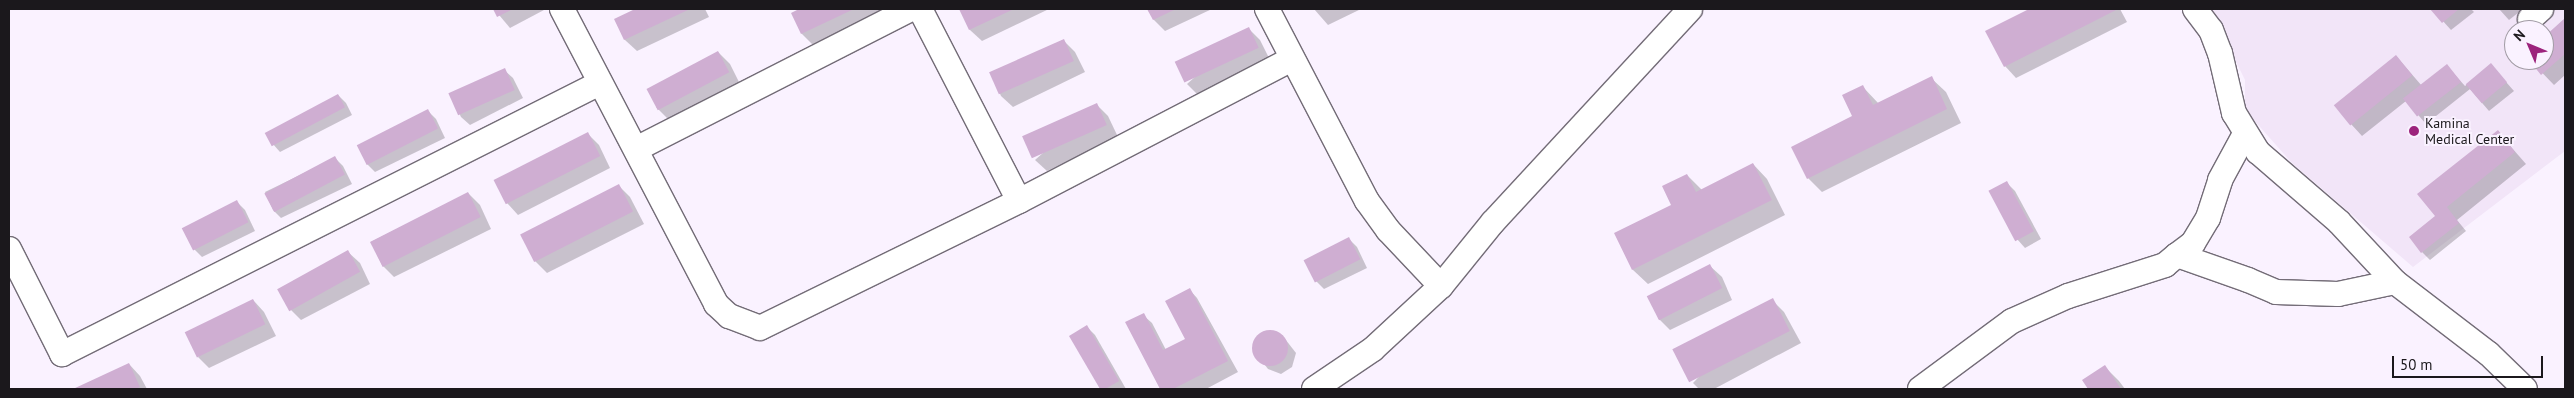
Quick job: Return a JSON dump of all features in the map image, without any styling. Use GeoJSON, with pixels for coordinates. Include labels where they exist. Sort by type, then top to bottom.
{"type":"FeatureCollection","features":[{"type":"Feature","properties":{"kind":"lane"},"geometry":{"type":"LineString","coordinates":[[562,9],[716,304],[729,316],[760,328],[1018,201],[1292,59]]}},
{"type":"Feature","properties":{"kind":"lane"},"geometry":{"type":"LineString","coordinates":[[636,149],[911,9]]}},
{"type":"Feature","properties":{"kind":"lane"},"geometry":{"type":"LineString","coordinates":[[920,9],[1018,201]]}},
{"type":"Feature","properties":{"kind":"lane"},"geometry":{"type":"LineString","coordinates":[[1267,9],[1367,201],[1388,230],[1441,286]]}},
{"type":"Feature","properties":{"kind":"lane"},"geometry":{"type":"LineString","coordinates":[[1314,389],[1373,349],[1441,286],[1493,222],[1690,9]]}},
{"type":"Feature","properties":{"kind":"lane"},"geometry":{"type":"LineString","coordinates":[[2195,9],[2211,30],[2220,53],[2234,113],[2245,134],[2258,152],[2339,222],[2395,282],[2489,354],[2525,389]]}},
{"type":"Feature","properties":{"kind":"lane"},"geometry":{"type":"LineString","coordinates":[[9,249],[62,354],[600,83]]}},
{"type":"Feature","properties":{"kind":"lane"},"geometry":{"type":"LineString","coordinates":[[1920,389],[2012,321],[2068,296],[2165,265],[2177,256],[2193,243],[2208,218],[2220,180],[2245,134]]}},
{"type":"Feature","properties":{"kind":"lane"},"geometry":{"type":"LineString","coordinates":[[2177,256],[2248,280],[2276,292],[2338,294],[2395,282]]}},
{"type":"Feature","properties":{"kind":"shaded area","name":"Kamina Medical Center"},"geometry":{"type":"Polygon","coordinates":[[[2210,9],[2565,9],[2565,151],[2413,267],[2292,163],[2245,110],[2245,80],[2210,9]]]}},
{"type":"Feature","properties":{"kind":"building"},"geometry":{"type":"Polygon","coordinates":[[[493,9],[513,9],[497,17],[493,9]]]}},
{"type":"Feature","properties":{"kind":"building"},"geometry":{"type":"Polygon","coordinates":[[[635,9],[690,9],[624,40],[614,19],[635,9]]]}},
{"type":"Feature","properties":{"kind":"building"},"geometry":{"type":"Polygon","coordinates":[[[799,9],[854,9],[801,34],[791,13],[799,9]]]}},
{"type":"Feature","properties":{"kind":"building"},"geometry":{"type":"Polygon","coordinates":[[[959,9],[1014,9],[969,30],[959,9]]]}},
{"type":"Feature","properties":{"kind":"building"},"geometry":{"type":"Polygon","coordinates":[[[1147,9],[1176,9],[1153,20],[1147,9]]]}},
{"type":"Feature","properties":{"kind":"building"},"geometry":{"type":"Polygon","coordinates":[[[2029,9],[2116,10],[2004,67],[1985,31],[2029,9]]]}},
{"type":"Feature","properties":{"kind":"building"},"geometry":{"type":"Polygon","coordinates":[[[2430,9],[2459,9],[2442,23],[2430,9]]]}},
{"type":"Feature","properties":{"kind":"building"},"geometry":{"type":"Polygon","coordinates":[[[2565,18],[2565,54],[2554,64],[2554,28],[2565,18]]]}},
{"type":"Feature","properties":{"kind":"building"},"geometry":{"type":"Polygon","coordinates":[[[1249,27],[1259,48],[1184,82],[1175,62],[1249,27]]]}},
{"type":"Feature","properties":{"kind":"building"},"geometry":{"type":"Polygon","coordinates":[[[1064,39],[1074,61],[999,94],[989,72],[1064,39]]]}},
{"type":"Feature","properties":{"kind":"building"},"geometry":{"type":"Polygon","coordinates":[[[718,51],[729,72],[658,110],[646,89],[718,51]]]}},
{"type":"Feature","properties":{"kind":"building"},"geometry":{"type":"Polygon","coordinates":[[[2396,55],[2412,75],[2350,126],[2334,105],[2396,55]]]}},
{"type":"Feature","properties":{"kind":"building"},"geometry":{"type":"Polygon","coordinates":[[[2491,63],[2507,82],[2482,103],[2466,84],[2491,63]]]}},
{"type":"Feature","properties":{"kind":"building"},"geometry":{"type":"Polygon","coordinates":[[[2447,64],[2461,82],[2417,117],[2403,98],[2447,64]]]}},
{"type":"Feature","properties":{"kind":"building"},"geometry":{"type":"Polygon","coordinates":[[[505,68],[515,90],[458,115],[448,93],[505,68]]]}},
{"type":"Feature","properties":{"kind":"building"},"geometry":{"type":"Polygon","coordinates":[[[2537,70],[2547,70],[2541,75],[2537,70]]]}},
{"type":"Feature","properties":{"kind":"building"},"geometry":{"type":"Polygon","coordinates":[[[1932,76],[1947,109],[1807,179],[1791,147],[1852,116],[1842,95],[1863,85],[1873,105],[1932,76]]]}},
{"type":"Feature","properties":{"kind":"building"},"geometry":{"type":"Polygon","coordinates":[[[338,94],[345,107],[272,146],[265,133],[338,94]]]}},
{"type":"Feature","properties":{"kind":"building"},"geometry":{"type":"Polygon","coordinates":[[[1097,103],[1107,125],[1032,158],[1022,136],[1097,103]]]}},
{"type":"Feature","properties":{"kind":"building"},"geometry":{"type":"Polygon","coordinates":[[[428,109],[438,129],[367,165],[357,145],[428,109]]]}},
{"type":"Feature","properties":{"kind":"building"},"geometry":{"type":"Polygon","coordinates":[[[2498,130],[2515,152],[2447,207],[2459,223],[2421,253],[2409,237],[2435,216],[2417,194],[2498,130]]]}},
{"type":"Feature","properties":{"kind":"building"},"geometry":{"type":"Polygon","coordinates":[[[588,132],[600,156],[506,204],[494,180],[588,132]]]}},
{"type":"Feature","properties":{"kind":"building"},"geometry":{"type":"Polygon","coordinates":[[[335,156],[345,175],[274,212],[264,194],[335,156]]]}},
{"type":"Feature","properties":{"kind":"building"},"geometry":{"type":"Polygon","coordinates":[[[1753,163],[1772,200],[1632,270],[1614,233],[1671,205],[1662,186],[1687,174],[1696,192],[1753,163]]]}},
{"type":"Feature","properties":{"kind":"building"},"geometry":{"type":"Polygon","coordinates":[[[2007,181],[2034,231],[2015,241],[1988,191],[2007,181]]]}},
{"type":"Feature","properties":{"kind":"building"},"geometry":{"type":"Polygon","coordinates":[[[619,184],[633,212],[534,262],[520,234],[619,184]]]}},
{"type":"Feature","properties":{"kind":"building"},"geometry":{"type":"Polygon","coordinates":[[[468,192],[481,217],[383,267],[370,242],[468,192]]]}},
{"type":"Feature","properties":{"kind":"building"},"geometry":{"type":"Polygon","coordinates":[[[237,200],[248,222],[193,250],[182,228],[237,200]]]}},
{"type":"Feature","properties":{"kind":"building"},"geometry":{"type":"Polygon","coordinates":[[[1349,237],[1360,259],[1315,282],[1304,260],[1349,237]]]}},
{"type":"Feature","properties":{"kind":"building"},"geometry":{"type":"Polygon","coordinates":[[[348,250],[360,272],[289,311],[277,289],[348,250]]]}},
{"type":"Feature","properties":{"kind":"building"},"geometry":{"type":"Polygon","coordinates":[[[1710,264],[1722,288],[1659,320],[1647,296],[1710,264]]]}},
{"type":"Feature","properties":{"kind":"building"},"geometry":{"type":"Polygon","coordinates":[[[1190,288],[1228,361],[1173,389],[1160,389],[1125,322],[1144,313],[1163,350],[1185,339],[1165,301],[1190,288]]]}},
{"type":"Feature","properties":{"kind":"building"},"geometry":{"type":"Polygon","coordinates":[[[1773,298],[1790,331],[1689,382],[1672,349],[1773,298]]]}},
{"type":"Feature","properties":{"kind":"building"},"geometry":{"type":"Polygon","coordinates":[[[253,299],[265,324],[197,357],[185,332],[253,299]]]}},
{"type":"Feature","properties":{"kind":"building"},"geometry":{"type":"Polygon","coordinates":[[[1087,325],[1119,381],[1105,389],[1100,389],[1069,336],[1087,325]]]}},
{"type":"Feature","properties":{"kind":"building"},"geometry":{"type":"Polygon","coordinates":[[[1270,330],[1282,336],[1288,348],[1282,360],[1270,366],[1258,360],[1252,348],[1258,336],[1270,330]]]}},
{"type":"Feature","properties":{"kind":"building"},"geometry":{"type":"Polygon","coordinates":[[[129,363],[140,387],[135,389],[73,389],[129,363]]]}},
{"type":"Feature","properties":{"kind":"building"},"geometry":{"type":"Polygon","coordinates":[[[2105,365],[2121,389],[2088,389],[2082,380],[2105,365]]]}},
{"type":"Feature","properties":{"kind":"place","name":"Kamina Medical Center"},"geometry":{"type":"Point","coordinates":[2414,131]}}]}
